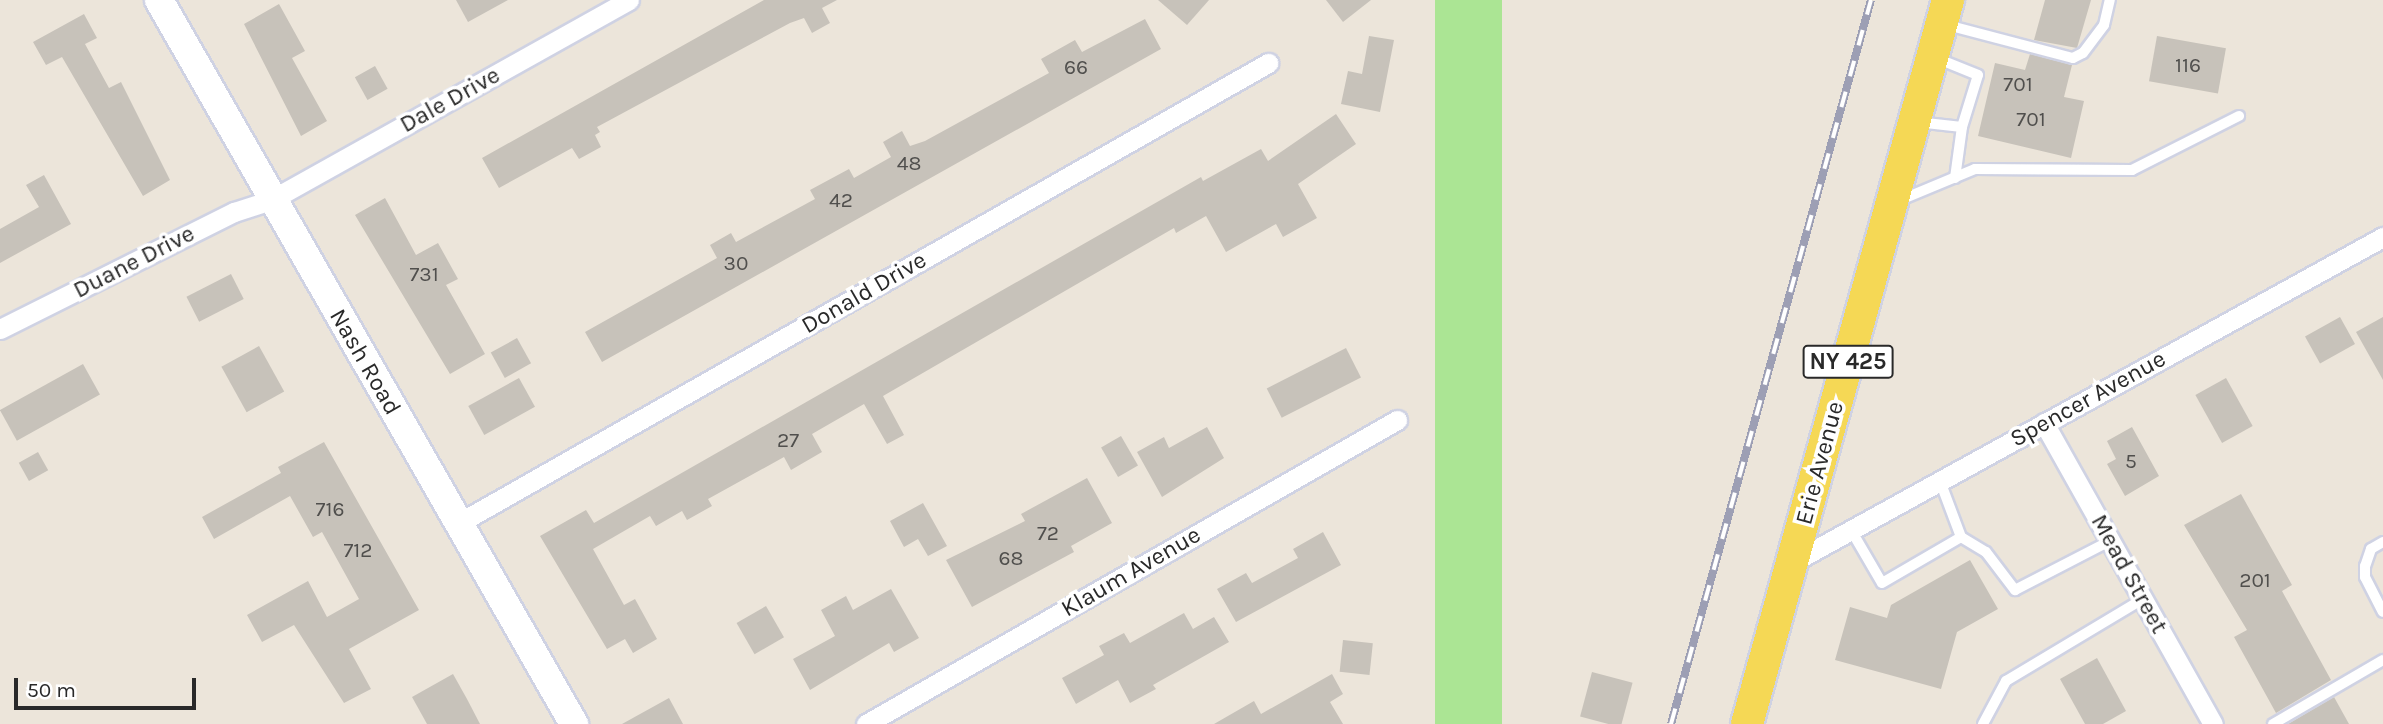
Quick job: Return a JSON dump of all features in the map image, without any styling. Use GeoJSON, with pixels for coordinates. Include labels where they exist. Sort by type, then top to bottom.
{"type":"FeatureCollection","features":[{"type":"Feature","properties":{"kind":"main road","name":"Nash Road"},"geometry":{"type":"LineString","coordinates":[[159,0],[271,200],[574,724]]}},
{"type":"Feature","properties":{"kind":"main road","name":"Erie Avenue"},"geometry":{"type":"LineString","coordinates":[[1747,724],[1944,12]]}},
{"type":"Feature","properties":{"kind":"street","name":"Dale Drive"},"geometry":{"type":"LineString","coordinates":[[271,200],[629,0]]}},
{"type":"Feature","properties":{"kind":"street","name":"Donald Drive"},"geometry":{"type":"LineString","coordinates":[[459,523],[1268,63]]}},
{"type":"Feature","properties":{"kind":"street","name":"Duane Drive"},"geometry":{"type":"LineString","coordinates":[[0,329],[234,212],[271,200]]}},
{"type":"Feature","properties":{"kind":"street","name":"Spencer Avenue"},"geometry":{"type":"LineString","coordinates":[[1793,562],[2383,237]]}},
{"type":"Feature","properties":{"kind":"street","name":"Klaum Avenue"},"geometry":{"type":"LineString","coordinates":[[866,724],[1397,420]]}},
{"type":"Feature","properties":{"kind":"street","name":"Mead Street"},"geometry":{"type":"LineString","coordinates":[[2044,424],[2213,724]]}},
{"type":"Feature","properties":{"kind":"lane"},"geometry":{"type":"LineString","coordinates":[[1944,12],[2073,58],[2083,52],[2104,25],[2110,0]]}},
{"type":"Feature","properties":{"kind":"lane"},"geometry":{"type":"LineString","coordinates":[[1932,57],[1978,75],[1962,127],[1955,178]]}},
{"type":"Feature","properties":{"kind":"lane"},"geometry":{"type":"LineString","coordinates":[[1891,204],[1975,169],[2132,170],[2239,116]]}},
{"type":"Feature","properties":{"kind":"lane"},"geometry":{"type":"LineString","coordinates":[[1914,121],[1962,127]]}},
{"type":"Feature","properties":{"kind":"lane"},"geometry":{"type":"LineString","coordinates":[[1940,481],[1961,537],[1986,552],[2015,590],[2110,541]]}},
{"type":"Feature","properties":{"kind":"lane"},"geometry":{"type":"LineString","coordinates":[[1852,530],[1882,583],[1961,537]]}},
{"type":"Feature","properties":{"kind":"lane"},"geometry":{"type":"LineString","coordinates":[[2383,542],[2371,549],[2365,566],[2365,577],[2383,612]]}},
{"type":"Feature","properties":{"kind":"lane"},"geometry":{"type":"LineString","coordinates":[[1983,724],[2006,681],[2143,598]]}},
{"type":"Feature","properties":{"kind":"lane"},"geometry":{"type":"LineString","coordinates":[[2273,724],[2383,660]]}},
{"type":"Feature","properties":{"kind":"green space"},"geometry":{"type":"Polygon","coordinates":[[[1435,0],[1502,0],[1502,724],[1435,724],[1435,0]]]}},
{"type":"Feature","properties":{"kind":"building"},"geometry":{"type":"Polygon","coordinates":[[[456,0],[508,0],[468,22],[456,0]]]}},
{"type":"Feature","properties":{"kind":"building"},"geometry":{"type":"Polygon","coordinates":[[[764,0],[837,0],[822,8],[830,23],[812,33],[804,18],[790,23],[597,127],[600,132],[595,135],[601,147],[579,159],[572,148],[499,188],[482,158],[764,0]]]}},
{"type":"Feature","properties":{"kind":"building"},"geometry":{"type":"Polygon","coordinates":[[[1158,0],[1209,0],[1187,25],[1158,0]]]}},
{"type":"Feature","properties":{"kind":"building"},"geometry":{"type":"Polygon","coordinates":[[[1326,0],[1371,0],[1343,22],[1326,0]]]}},
{"type":"Feature","properties":{"kind":"building"},"geometry":{"type":"Polygon","coordinates":[[[2045,0],[2091,0],[2077,48],[2034,40],[2045,0]]]}},
{"type":"Feature","properties":{"kind":"building"},"geometry":{"type":"Polygon","coordinates":[[[279,4],[305,51],[292,58],[327,121],[301,136],[244,24],[279,4]]]}},
{"type":"Feature","properties":{"kind":"building"},"geometry":{"type":"Polygon","coordinates":[[[84,14],[97,38],[85,44],[109,88],[121,82],[170,180],[143,196],[62,57],[46,65],[33,42],[84,14]]]}},
{"type":"Feature","properties":{"kind":"building"},"geometry":{"type":"Polygon","coordinates":[[[1145,19],[1161,49],[602,362],[585,332],[717,258],[710,245],[731,233],[736,242],[815,199],[810,190],[849,169],[854,178],[891,157],[883,142],[902,131],[910,146],[925,141],[1049,73],[1041,59],[1075,40],[1082,52],[1145,19]]]}},
{"type":"Feature","properties":{"kind":"building"},"geometry":{"type":"Polygon","coordinates":[[[1369,36],[1394,40],[1380,112],[1341,104],[1348,71],[1362,74],[1369,36]]]}},
{"type":"Feature","properties":{"kind":"building"},"geometry":{"type":"Polygon","coordinates":[[[2157,36],[2226,48],[2218,93],[2149,81],[2157,36]]]}},
{"type":"Feature","properties":{"kind":"building"},"geometry":{"type":"Polygon","coordinates":[[[2030,54],[2072,65],[2064,97],[2084,101],[2071,158],[1978,136],[1995,63],[2025,70],[2030,54]]]}},
{"type":"Feature","properties":{"kind":"building"},"geometry":{"type":"Polygon","coordinates":[[[375,66],[388,89],[367,100],[355,77],[375,66]]]}},
{"type":"Feature","properties":{"kind":"building"},"geometry":{"type":"Polygon","coordinates":[[[1336,114],[1356,144],[1298,184],[1317,218],[1283,237],[1276,224],[1226,252],[1206,216],[1176,233],[1174,228],[883,396],[904,435],[887,444],[864,404],[812,434],[822,452],[791,470],[784,457],[708,499],[712,506],[687,520],[682,511],[656,526],[650,516],[593,549],[624,605],[635,599],[657,639],[633,653],[625,639],[607,649],[540,536],[586,510],[594,523],[1201,177],[1203,181],[1261,149],[1268,161],[1336,114]]]}},
{"type":"Feature","properties":{"kind":"building"},"geometry":{"type":"Polygon","coordinates":[[[44,175],[71,224],[0,263],[0,229],[39,207],[26,185],[44,175]]]}},
{"type":"Feature","properties":{"kind":"building"},"geometry":{"type":"Polygon","coordinates":[[[385,198],[416,255],[438,243],[458,279],[446,285],[485,354],[450,374],[355,215],[385,198]]]}},
{"type":"Feature","properties":{"kind":"building"},"geometry":{"type":"Polygon","coordinates":[[[231,274],[244,299],[199,322],[186,297],[231,274]]]}},
{"type":"Feature","properties":{"kind":"building"},"geometry":{"type":"Polygon","coordinates":[[[2340,317],[2355,344],[2320,364],[2305,336],[2340,317]]]}},
{"type":"Feature","properties":{"kind":"building"},"geometry":{"type":"Polygon","coordinates":[[[2383,317],[2383,380],[2356,332],[2383,317]]]}},
{"type":"Feature","properties":{"kind":"building"},"geometry":{"type":"Polygon","coordinates":[[[517,338],[531,363],[505,378],[491,353],[517,338]]]}},
{"type":"Feature","properties":{"kind":"building"},"geometry":{"type":"Polygon","coordinates":[[[259,346],[284,391],[247,412],[221,367],[259,346]]]}},
{"type":"Feature","properties":{"kind":"building"},"geometry":{"type":"Polygon","coordinates":[[[1346,348],[1361,377],[1282,418],[1267,388],[1346,348]]]}},
{"type":"Feature","properties":{"kind":"building"},"geometry":{"type":"Polygon","coordinates":[[[83,364],[100,395],[17,441],[0,410],[83,364]]]}},
{"type":"Feature","properties":{"kind":"building"},"geometry":{"type":"Polygon","coordinates":[[[519,378],[535,407],[484,435],[468,406],[519,378]]]}},
{"type":"Feature","properties":{"kind":"building"},"geometry":{"type":"Polygon","coordinates":[[[2226,378],[2253,426],[2222,443],[2195,395],[2226,378]]]}},
{"type":"Feature","properties":{"kind":"building"},"geometry":{"type":"Polygon","coordinates":[[[1207,427],[1224,458],[1162,497],[1137,452],[1164,437],[1169,448],[1207,427]]]}},
{"type":"Feature","properties":{"kind":"building"},"geometry":{"type":"Polygon","coordinates":[[[2132,427],[2159,476],[2125,496],[2107,464],[2116,459],[2107,441],[2132,427]]]}},
{"type":"Feature","properties":{"kind":"building"},"geometry":{"type":"Polygon","coordinates":[[[1121,436],[1138,465],[1118,477],[1101,448],[1121,436]]]}},
{"type":"Feature","properties":{"kind":"building"},"geometry":{"type":"Polygon","coordinates":[[[324,442],[419,610],[349,649],[371,689],[344,703],[294,625],[262,642],[247,615],[308,581],[327,617],[359,599],[322,532],[313,537],[290,496],[214,539],[202,517],[281,473],[278,467],[324,442]]]}},
{"type":"Feature","properties":{"kind":"building"},"geometry":{"type":"Polygon","coordinates":[[[38,452],[48,470],[29,481],[19,463],[38,452]]]}},
{"type":"Feature","properties":{"kind":"building"},"geometry":{"type":"Polygon","coordinates":[[[1087,478],[1112,523],[1071,546],[1074,552],[972,607],[946,560],[1025,521],[1021,514],[1087,478]]]}},
{"type":"Feature","properties":{"kind":"building"},"geometry":{"type":"Polygon","coordinates":[[[2241,494],[2292,585],[2282,591],[2331,680],[2276,713],[2234,637],[2247,630],[2184,525],[2241,494]]]}},
{"type":"Feature","properties":{"kind":"building"},"geometry":{"type":"Polygon","coordinates":[[[923,503],[947,546],[928,556],[918,539],[904,547],[890,521],[923,503]]]}},
{"type":"Feature","properties":{"kind":"building"},"geometry":{"type":"Polygon","coordinates":[[[1323,532],[1341,565],[1236,622],[1217,589],[1246,573],[1252,583],[1298,558],[1293,549],[1323,532]]]}},
{"type":"Feature","properties":{"kind":"building"},"geometry":{"type":"Polygon","coordinates":[[[1970,560],[1998,609],[1957,632],[1941,689],[1835,660],[1850,607],[1887,618],[1891,605],[1970,560]]]}},
{"type":"Feature","properties":{"kind":"building"},"geometry":{"type":"Polygon","coordinates":[[[891,589],[919,638],[894,652],[889,643],[810,690],[793,659],[835,636],[821,610],[846,596],[853,610],[891,589]]]}},
{"type":"Feature","properties":{"kind":"building"},"geometry":{"type":"Polygon","coordinates":[[[766,606],[784,637],[755,654],[737,623],[766,606]]]}},
{"type":"Feature","properties":{"kind":"building"},"geometry":{"type":"Polygon","coordinates":[[[1184,613],[1193,629],[1214,617],[1229,642],[1153,685],[1156,689],[1130,703],[1118,680],[1076,704],[1062,678],[1104,655],[1099,646],[1124,633],[1130,643],[1184,613]]]}},
{"type":"Feature","properties":{"kind":"building"},"geometry":{"type":"Polygon","coordinates":[[[1343,640],[1373,643],[1369,675],[1340,672],[1343,640]]]}},
{"type":"Feature","properties":{"kind":"building"},"geometry":{"type":"Polygon","coordinates":[[[2097,658],[2126,711],[2103,724],[2085,724],[2060,679],[2097,658]]]}},
{"type":"Feature","properties":{"kind":"building"},"geometry":{"type":"Polygon","coordinates":[[[1592,672],[1633,683],[1622,724],[1608,724],[1580,716],[1592,672]]]}},
{"type":"Feature","properties":{"kind":"building"},"geometry":{"type":"Polygon","coordinates":[[[453,674],[480,724],[427,724],[412,697],[453,674]]]}},
{"type":"Feature","properties":{"kind":"building"},"geometry":{"type":"Polygon","coordinates":[[[1332,674],[1343,694],[1330,702],[1343,724],[1214,724],[1254,701],[1261,714],[1332,674]]]}},
{"type":"Feature","properties":{"kind":"building"},"geometry":{"type":"Polygon","coordinates":[[[2334,697],[2349,724],[2288,724],[2334,697]]]}},
{"type":"Feature","properties":{"kind":"building"},"geometry":{"type":"Polygon","coordinates":[[[669,698],[683,724],[622,724],[669,698]]]}},
{"type":"Feature","properties":{"kind":"railway"},"geometry":{"type":"LineString","coordinates":[[1671,724],[1871,0]]}}]}
